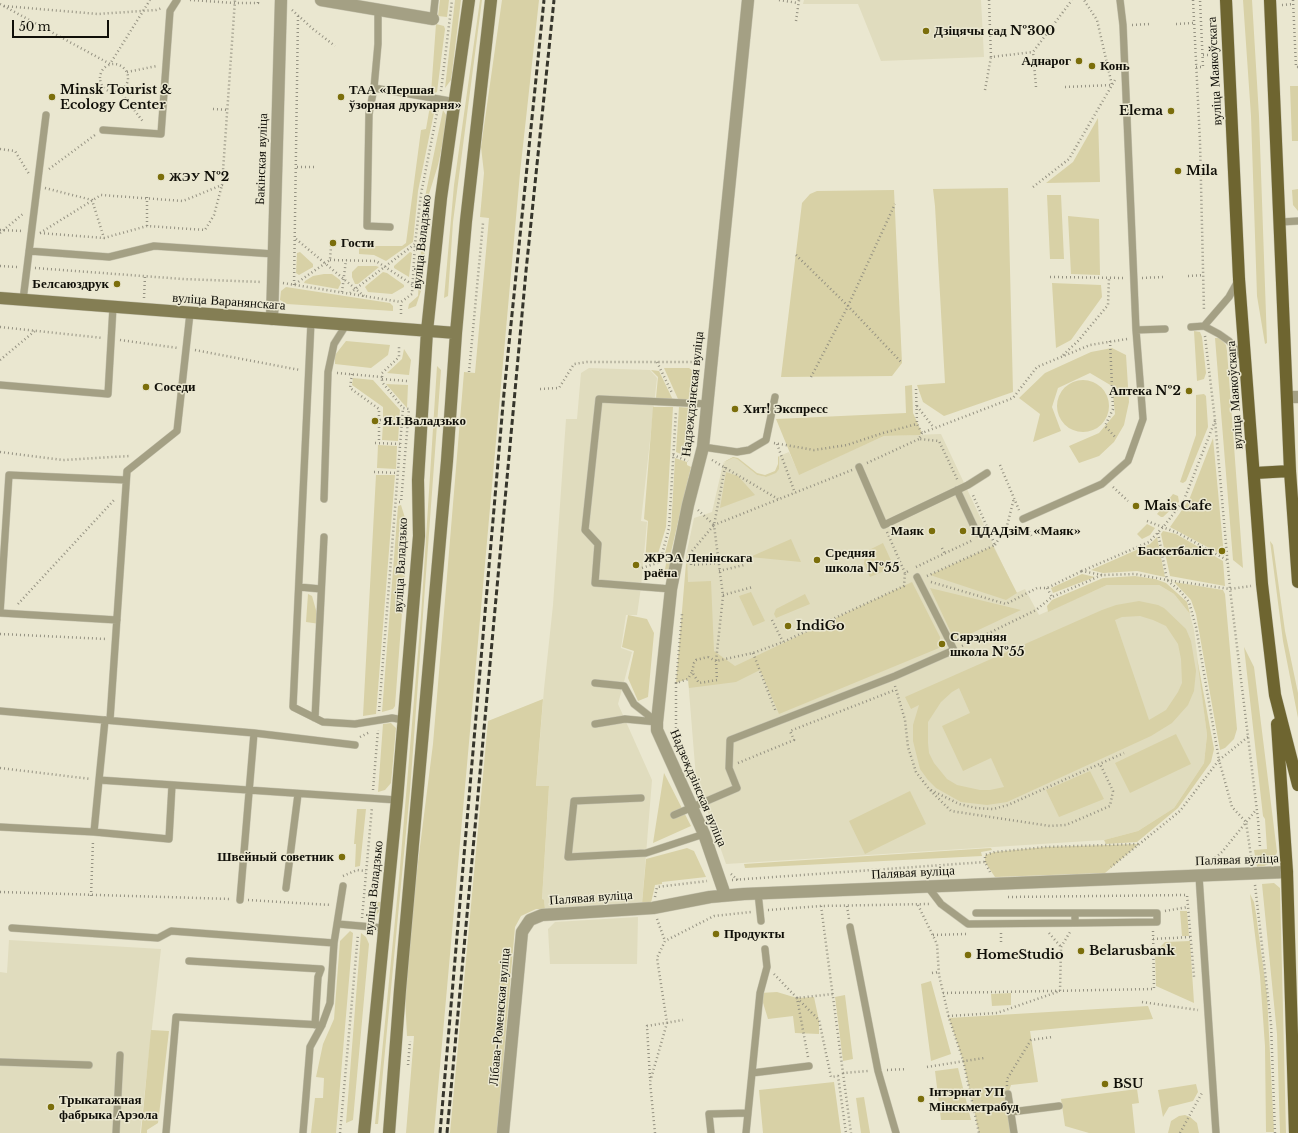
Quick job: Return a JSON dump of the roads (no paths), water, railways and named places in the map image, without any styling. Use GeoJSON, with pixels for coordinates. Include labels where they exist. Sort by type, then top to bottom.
{"type":"FeatureCollection","features":[{"type":"Feature","properties":{"kind":"main road","name":"вуліца Валадзько"},"geometry":{"type":"LineString","coordinates":[[364,1133],[397,800],[419,536],[418,480],[427,331],[441,198],[456,102],[469,0]]}},
{"type":"Feature","properties":{"kind":"main road"},"geometry":{"type":"LineString","coordinates":[[389,1133],[400,990],[447,461],[466,221],[491,0]]}},
{"type":"Feature","properties":{"kind":"main road","name":"вуліца Маякоўскага"},"geometry":{"type":"LineString","coordinates":[[1226,0],[1239,279],[1262,584],[1275,695],[1298,785]]}},
{"type":"Feature","properties":{"kind":"main road"},"geometry":{"type":"LineString","coordinates":[[1270,0],[1280,222],[1293,397],[1290,471],[1298,582]]}},
{"type":"Feature","properties":{"kind":"main road","name":"вуліца Варанянскага"},"geometry":{"type":"LineString","coordinates":[[0,298],[456,333]]}},
{"type":"Feature","properties":{"kind":"main road"},"geometry":{"type":"LineString","coordinates":[[1254,473],[1290,471]]}},
{"type":"Feature","properties":{"kind":"main road"},"geometry":{"type":"LineString","coordinates":[[1275,695],[1287,872],[1295,1133]]}},
{"type":"Feature","properties":{"kind":"street","name":"Бакінская вуліца"},"geometry":{"type":"LineString","coordinates":[[272,319],[281,0]]}},
{"type":"Feature","properties":{"kind":"street"},"geometry":{"type":"LineString","coordinates":[[322,0],[433,18]]}},
{"type":"Feature","properties":{"kind":"street","name":"Надзеждзінская вуліца"},"geometry":{"type":"LineString","coordinates":[[725,895],[693,807],[657,730],[657,722],[671,590],[688,505],[703,447],[748,0]]}},
{"type":"Feature","properties":{"kind":"street","name":"Палявая вуліца"},"geometry":{"type":"LineString","coordinates":[[542,915],[653,908],[725,895],[758,893],[928,887],[992,882],[1287,872]]}},
{"type":"Feature","properties":{"kind":"street","name":"Лібава-Роменская вуліца"},"geometry":{"type":"LineString","coordinates":[[503,1133],[522,932],[530,920],[542,915]]}},
{"type":"Feature","properties":{"kind":"lane"},"geometry":{"type":"LineString","coordinates":[[433,18],[435,0]]}},
{"type":"Feature","properties":{"kind":"lane"},"geometry":{"type":"LineString","coordinates":[[1023,519],[1107,481],[1128,461],[1143,419],[1136,330],[1125,63],[1120,0]]}},
{"type":"Feature","properties":{"kind":"lane"},"geometry":{"type":"LineString","coordinates":[[103,130],[162,134],[170,11],[176,2]]}},
{"type":"Feature","properties":{"kind":"lane"},"geometry":{"type":"LineString","coordinates":[[378,9],[378,44],[374,88],[369,114],[367,226],[390,226]]}},
{"type":"Feature","properties":{"kind":"lane"},"geometry":{"type":"LineString","coordinates":[[374,88],[456,102]]}},
{"type":"Feature","properties":{"kind":"lane"},"geometry":{"type":"LineString","coordinates":[[23,300],[32,232],[36,185],[46,115]]}},
{"type":"Feature","properties":{"kind":"lane"},"geometry":{"type":"LineString","coordinates":[[1280,222],[1298,221]]}},
{"type":"Feature","properties":{"kind":"lane"},"geometry":{"type":"LineString","coordinates":[[29,251],[109,257],[154,246],[274,254]]}},
{"type":"Feature","properties":{"kind":"lane"},"geometry":{"type":"LineString","coordinates":[[1204,326],[1229,297],[1239,279]]}},
{"type":"Feature","properties":{"kind":"lane"},"geometry":{"type":"LineString","coordinates":[[0,385],[108,394],[113,307]]}},
{"type":"Feature","properties":{"kind":"lane"},"geometry":{"type":"LineString","coordinates":[[94,832],[116,640],[127,471],[178,431],[190,313]]}},
{"type":"Feature","properties":{"kind":"lane"},"geometry":{"type":"LineString","coordinates":[[311,322],[293,707],[323,722],[355,724],[378,720],[404,720]]}},
{"type":"Feature","properties":{"kind":"lane"},"geometry":{"type":"LineString","coordinates":[[324,499],[328,372],[334,344],[346,325]]}},
{"type":"Feature","properties":{"kind":"lane"},"geometry":{"type":"LineString","coordinates":[[1191,327],[1204,326],[1229,341],[1246,362]]}},
{"type":"Feature","properties":{"kind":"lane"},"geometry":{"type":"LineString","coordinates":[[1136,330],[1165,329]]}},
{"type":"Feature","properties":{"kind":"lane"},"geometry":{"type":"LineString","coordinates":[[703,447],[737,452],[749,450],[766,440],[775,397]]}},
{"type":"Feature","properties":{"kind":"lane"},"geometry":{"type":"LineString","coordinates":[[671,590],[595,582],[598,544],[585,530],[599,399],[677,404],[708,404]]}},
{"type":"Feature","properties":{"kind":"lane"},"geometry":{"type":"LineString","coordinates":[[859,467],[884,524],[962,487],[987,473]]}},
{"type":"Feature","properties":{"kind":"lane"},"geometry":{"type":"LineString","coordinates":[[117,620],[0,613],[9,475],[126,484]]}},
{"type":"Feature","properties":{"kind":"lane"},"geometry":{"type":"LineString","coordinates":[[962,487],[978,535]]}},
{"type":"Feature","properties":{"kind":"lane"},"geometry":{"type":"LineString","coordinates":[[315,718],[324,537]]}},
{"type":"Feature","properties":{"kind":"lane"},"geometry":{"type":"LineString","coordinates":[[674,815],[737,788],[728,768],[730,740],[895,676],[954,650],[919,578]]}},
{"type":"Feature","properties":{"kind":"lane"},"geometry":{"type":"LineString","coordinates":[[299,587],[321,589]]}},
{"type":"Feature","properties":{"kind":"lane"},"geometry":{"type":"LineString","coordinates":[[595,683],[624,686],[634,704],[657,722]]}},
{"type":"Feature","properties":{"kind":"lane"},"geometry":{"type":"LineString","coordinates":[[0,711],[254,733],[355,745]]}},
{"type":"Feature","properties":{"kind":"lane"},"geometry":{"type":"LineString","coordinates":[[595,724],[625,719],[657,722]]}},
{"type":"Feature","properties":{"kind":"lane"},"geometry":{"type":"LineString","coordinates":[[240,900],[254,733]]}},
{"type":"Feature","properties":{"kind":"lane"},"geometry":{"type":"LineString","coordinates":[[99,780],[397,800]]}},
{"type":"Feature","properties":{"kind":"lane"},"geometry":{"type":"LineString","coordinates":[[0,827],[94,832],[169,839],[172,785]]}},
{"type":"Feature","properties":{"kind":"lane"},"geometry":{"type":"LineString","coordinates":[[286,888],[298,794]]}},
{"type":"Feature","properties":{"kind":"lane"},"geometry":{"type":"LineString","coordinates":[[641,798],[574,801],[568,857],[646,854],[704,834]]}},
{"type":"Feature","properties":{"kind":"lane"},"geometry":{"type":"LineString","coordinates":[[1199,876],[1216,1133]]}},
{"type":"Feature","properties":{"kind":"lane"},"geometry":{"type":"LineString","coordinates":[[303,1133],[310,1047],[330,1003],[334,943],[344,886]]}},
{"type":"Feature","properties":{"kind":"lane"},"geometry":{"type":"LineString","coordinates":[[928,887],[941,904],[968,924],[1157,922],[1157,913],[976,913]]}},
{"type":"Feature","properties":{"kind":"lane"},"geometry":{"type":"LineString","coordinates":[[758,893],[761,921]]}},
{"type":"Feature","properties":{"kind":"lane"},"geometry":{"type":"LineString","coordinates":[[1075,923],[1076,913]]}},
{"type":"Feature","properties":{"kind":"lane"},"geometry":{"type":"LineString","coordinates":[[338,924],[384,928]]}},
{"type":"Feature","properties":{"kind":"lane"},"geometry":{"type":"LineString","coordinates":[[850,925],[878,1071],[896,1133]]}},
{"type":"Feature","properties":{"kind":"lane"},"geometry":{"type":"LineString","coordinates":[[12,928],[158,938],[171,931],[334,943]]}},
{"type":"Feature","properties":{"kind":"lane"},"geometry":{"type":"LineString","coordinates":[[746,1133],[760,993],[767,967],[765,948]]}},
{"type":"Feature","properties":{"kind":"lane"},"geometry":{"type":"LineString","coordinates":[[189,961],[321,969],[318,977],[319,1025]]}},
{"type":"Feature","properties":{"kind":"lane"},"geometry":{"type":"LineString","coordinates":[[166,1133],[176,1017],[319,1025]]}},
{"type":"Feature","properties":{"kind":"lane"},"geometry":{"type":"LineString","coordinates":[[116,1133],[120,1055]]}},
{"type":"Feature","properties":{"kind":"lane"},"geometry":{"type":"LineString","coordinates":[[0,1062],[89,1064]]}},
{"type":"Feature","properties":{"kind":"lane"},"geometry":{"type":"LineString","coordinates":[[752,1072],[809,1066]]}},
{"type":"Feature","properties":{"kind":"lane"},"geometry":{"type":"LineString","coordinates":[[1008,1094],[1014,1133]]}},
{"type":"Feature","properties":{"kind":"lane"},"geometry":{"type":"LineString","coordinates":[[1011,1112],[1059,1106]]}},
{"type":"Feature","properties":{"kind":"lane"},"geometry":{"type":"LineString","coordinates":[[711,1133],[709,1114],[748,1113]]}},
{"type":"Feature","properties":{"kind":"railway"},"geometry":{"type":"LineString","coordinates":[[440,1133],[504,393],[544,0]]}},
{"type":"Feature","properties":{"kind":"railway"},"geometry":{"type":"LineString","coordinates":[[447,1133],[526,271],[554,0]]}},
{"type":"Feature","properties":{"kind":"place","name":"Дзіцячы сад №300"},"geometry":{"type":"Point","coordinates":[926,31]}},
{"type":"Feature","properties":{"kind":"place","name":"Аднарог"},"geometry":{"type":"Point","coordinates":[1079,61]}},
{"type":"Feature","properties":{"kind":"place","name":"Конь"},"geometry":{"type":"Point","coordinates":[1092,66]}},
{"type":"Feature","properties":{"kind":"place","name":"Minsk Tourist & Ecology Center"},"geometry":{"type":"Point","coordinates":[52,97]}},
{"type":"Feature","properties":{"kind":"place","name":"ТАА «Першая ўзорная друкарня»"},"geometry":{"type":"Point","coordinates":[341,97]}},
{"type":"Feature","properties":{"kind":"place","name":"Elema"},"geometry":{"type":"Point","coordinates":[1171,111]}},
{"type":"Feature","properties":{"kind":"place","name":"Mila"},"geometry":{"type":"Point","coordinates":[1178,171]}},
{"type":"Feature","properties":{"kind":"place","name":"ЖЭУ №2"},"geometry":{"type":"Point","coordinates":[161,177]}},
{"type":"Feature","properties":{"kind":"place","name":"Гости"},"geometry":{"type":"Point","coordinates":[333,243]}},
{"type":"Feature","properties":{"kind":"place","name":"Белсаюздрук"},"geometry":{"type":"Point","coordinates":[117,284]}},
{"type":"Feature","properties":{"kind":"place","name":"Соседи"},"geometry":{"type":"Point","coordinates":[146,387]}},
{"type":"Feature","properties":{"kind":"place","name":"Аптека №2"},"geometry":{"type":"Point","coordinates":[1189,391]}},
{"type":"Feature","properties":{"kind":"place","name":"Хит! Экспресс"},"geometry":{"type":"Point","coordinates":[735,409]}},
{"type":"Feature","properties":{"kind":"place","name":"Я.І.Валадзько"},"geometry":{"type":"Point","coordinates":[375,421]}},
{"type":"Feature","properties":{"kind":"place","name":"Mais Cafe"},"geometry":{"type":"Point","coordinates":[1136,506]}},
{"type":"Feature","properties":{"kind":"place","name":"Маяк"},"geometry":{"type":"Point","coordinates":[932,531]}},
{"type":"Feature","properties":{"kind":"place","name":"ЦДАДзіМ «Маяк»"},"geometry":{"type":"Point","coordinates":[963,531]}},
{"type":"Feature","properties":{"kind":"place","name":"Баскетбаліст"},"geometry":{"type":"Point","coordinates":[1222,551]}},
{"type":"Feature","properties":{"kind":"place","name":"Средняя школа №55"},"geometry":{"type":"Point","coordinates":[817,560]}},
{"type":"Feature","properties":{"kind":"place","name":"ЖРЭА Ленінскага раёна"},"geometry":{"type":"Point","coordinates":[636,565]}},
{"type":"Feature","properties":{"kind":"place","name":"IndiGo"},"geometry":{"type":"Point","coordinates":[788,626]}},
{"type":"Feature","properties":{"kind":"place","name":"Сярэдняя школа №55"},"geometry":{"type":"Point","coordinates":[942,644]}},
{"type":"Feature","properties":{"kind":"place","name":"Швейный советник"},"geometry":{"type":"Point","coordinates":[342,857]}},
{"type":"Feature","properties":{"kind":"place","name":"Продукты"},"geometry":{"type":"Point","coordinates":[716,934]}},
{"type":"Feature","properties":{"kind":"place","name":"Belarusbank"},"geometry":{"type":"Point","coordinates":[1081,951]}},
{"type":"Feature","properties":{"kind":"place","name":"HomeStudio"},"geometry":{"type":"Point","coordinates":[968,955]}},
{"type":"Feature","properties":{"kind":"place","name":"BSU"},"geometry":{"type":"Point","coordinates":[1105,1084]}},
{"type":"Feature","properties":{"kind":"place","name":"Інтэрнат УП Мінскметрабуд"},"geometry":{"type":"Point","coordinates":[921,1099]}},
{"type":"Feature","properties":{"kind":"place","name":"Трыкатажная фабрыка Арэола"},"geometry":{"type":"Point","coordinates":[51,1107]}}]}
